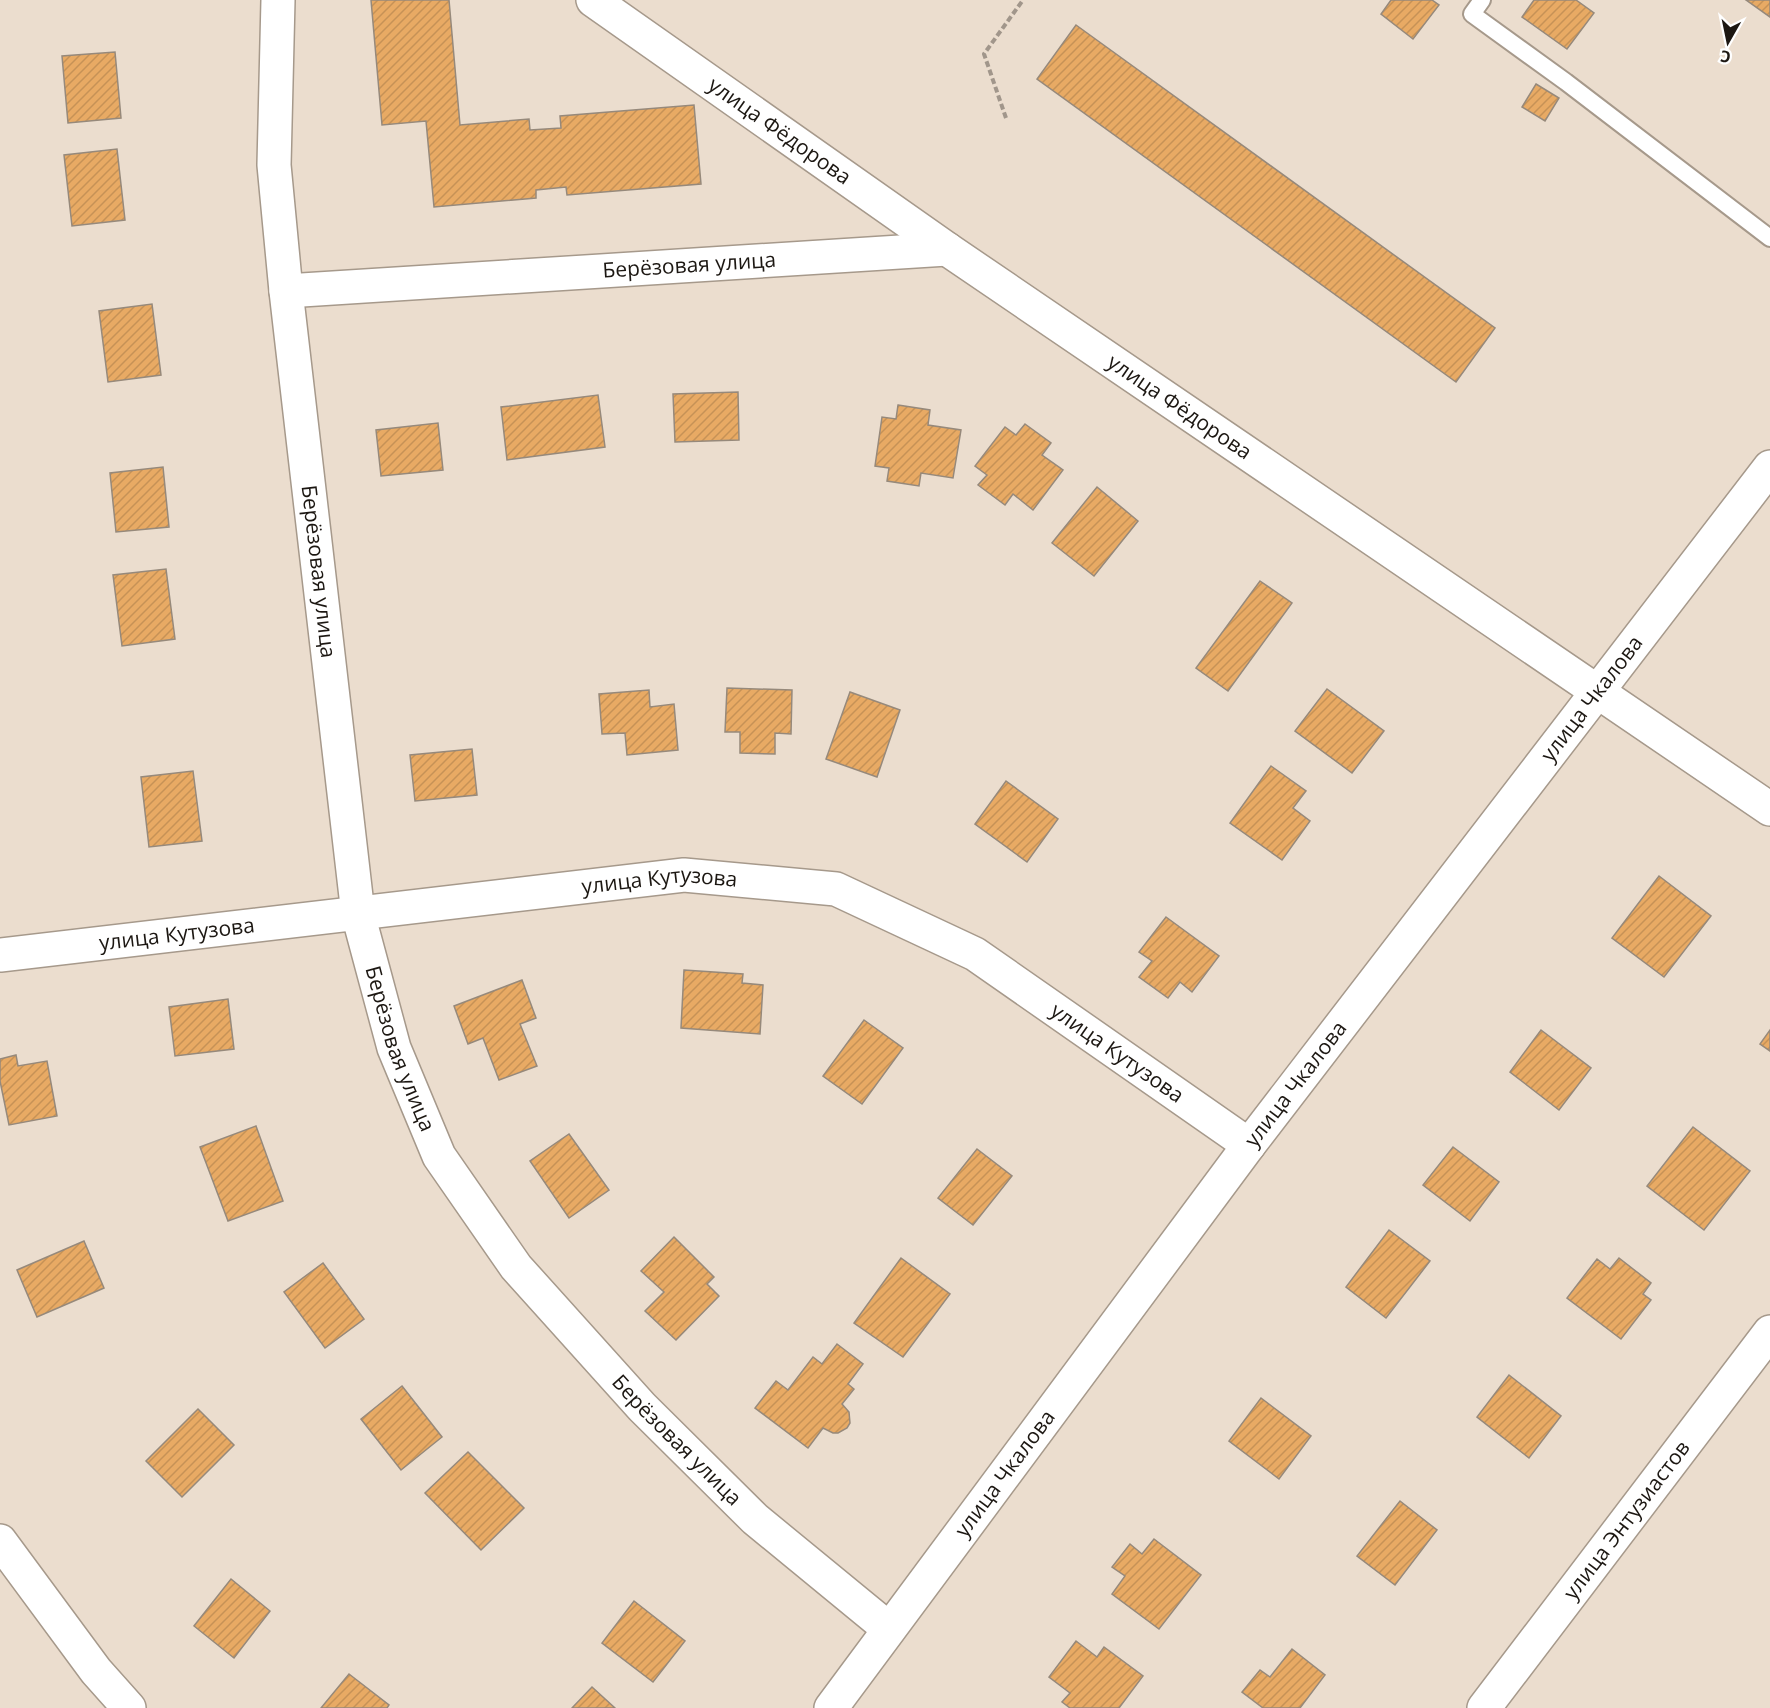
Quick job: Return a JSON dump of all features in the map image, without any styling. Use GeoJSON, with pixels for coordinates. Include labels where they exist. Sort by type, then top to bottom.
{"type":"FeatureCollection","features":[{"type":"Feature","properties":{"kind":"street","name":"Берёзовая улица"},"geometry":{"type":"LineString","coordinates":[[278,0],[274,165],[286,291],[358,914],[394,1048],[439,1156],[516,1267],[642,1407],[755,1519],[889,1629]]}},
{"type":"Feature","properties":{"kind":"street","name":"улица Фёдорова"},"geometry":{"type":"LineString","coordinates":[[592,0],[947,249],[1770,809]]}},
{"type":"Feature","properties":{"kind":"street","name":"Берёзовая улица"},"geometry":{"type":"LineString","coordinates":[[286,291],[947,249]]}},
{"type":"Feature","properties":{"kind":"street","name":"улица Чкалова"},"geometry":{"type":"LineString","coordinates":[[831,1708],[1249,1145],[1770,467]]}},
{"type":"Feature","properties":{"kind":"street","name":"улица Кутузова"},"geometry":{"type":"LineString","coordinates":[[0,955],[684,875],[836,890],[975,954],[1249,1145]]}},
{"type":"Feature","properties":{"kind":"street","name":"улица Энтузиастов"},"geometry":{"type":"LineString","coordinates":[[1484,1708],[1770,1332]]}},
{"type":"Feature","properties":{"kind":"street"},"geometry":{"type":"LineString","coordinates":[[0,1541],[96,1671],[129,1708]]}},
{"type":"Feature","properties":{"kind":"lane"},"geometry":{"type":"LineString","coordinates":[[1482,0],[1472,14],[1566,82],[1770,238]]}},
{"type":"Feature","properties":{"kind":"path"},"geometry":{"type":"LineString","coordinates":[[1006,118],[984,54],[1023,0]]}},
{"type":"Feature","properties":{"kind":"building"},"geometry":{"type":"Polygon","coordinates":[[[371,0],[449,0],[460,125],[529,119],[530,130],[561,128],[560,116],[694,105],[701,184],[567,195],[566,187],[536,190],[536,198],[434,207],[426,121],[382,125],[371,0]]]}},
{"type":"Feature","properties":{"kind":"building"},"geometry":{"type":"Polygon","coordinates":[[[1391,0],[1432,0],[1439,5],[1413,39],[1381,14],[1391,0]]]}},
{"type":"Feature","properties":{"kind":"building"},"geometry":{"type":"Polygon","coordinates":[[[1534,0],[1576,0],[1594,13],[1567,49],[1522,17],[1534,0]]]}},
{"type":"Feature","properties":{"kind":"building"},"geometry":{"type":"Polygon","coordinates":[[[1746,0],[1770,0],[1770,17],[1746,0]]]}},
{"type":"Feature","properties":{"kind":"building"},"geometry":{"type":"Polygon","coordinates":[[[1076,25],[1495,328],[1456,382],[1037,79],[1076,25]]]}},
{"type":"Feature","properties":{"kind":"building"},"geometry":{"type":"Polygon","coordinates":[[[115,52],[121,118],[68,123],[62,56],[115,52]]]}},
{"type":"Feature","properties":{"kind":"building"},"geometry":{"type":"Polygon","coordinates":[[[1536,84],[1559,98],[1545,121],[1522,107],[1536,84]]]}},
{"type":"Feature","properties":{"kind":"building"},"geometry":{"type":"Polygon","coordinates":[[[117,149],[125,220],[72,226],[64,155],[117,149]]]}},
{"type":"Feature","properties":{"kind":"building"},"geometry":{"type":"Polygon","coordinates":[[[152,304],[161,375],[108,382],[99,311],[152,304]]]}},
{"type":"Feature","properties":{"kind":"building"},"geometry":{"type":"Polygon","coordinates":[[[738,392],[739,440],[675,442],[673,394],[738,392]]]}},
{"type":"Feature","properties":{"kind":"building"},"geometry":{"type":"Polygon","coordinates":[[[598,395],[605,447],[507,460],[501,407],[598,395]]]}},
{"type":"Feature","properties":{"kind":"building"},"geometry":{"type":"Polygon","coordinates":[[[898,405],[930,410],[928,425],[961,430],[953,478],[921,473],[919,486],[887,481],[889,468],[875,466],[882,417],[896,419],[898,405]]]}},
{"type":"Feature","properties":{"kind":"building"},"geometry":{"type":"Polygon","coordinates":[[[438,423],[443,470],[381,476],[376,430],[438,423]]]}},
{"type":"Feature","properties":{"kind":"building"},"geometry":{"type":"Polygon","coordinates":[[[1025,424],[1051,443],[1042,455],[1063,470],[1033,510],[1013,494],[1005,505],[978,485],[987,475],[975,466],[1005,427],[1016,435],[1025,424]]]}},
{"type":"Feature","properties":{"kind":"building"},"geometry":{"type":"Polygon","coordinates":[[[163,467],[169,527],[116,532],[110,473],[163,467]]]}},
{"type":"Feature","properties":{"kind":"building"},"geometry":{"type":"Polygon","coordinates":[[[1097,487],[1138,521],[1094,576],[1052,543],[1097,487]]]}},
{"type":"Feature","properties":{"kind":"building"},"geometry":{"type":"Polygon","coordinates":[[[166,569],[175,639],[122,646],[113,575],[166,569]]]}},
{"type":"Feature","properties":{"kind":"building"},"geometry":{"type":"Polygon","coordinates":[[[1260,581],[1292,603],[1228,691],[1196,668],[1260,581]]]}},
{"type":"Feature","properties":{"kind":"building"},"geometry":{"type":"Polygon","coordinates":[[[727,688],[792,690],[791,734],[775,733],[775,754],[740,753],[740,732],[725,732],[727,688]]]}},
{"type":"Feature","properties":{"kind":"building"},"geometry":{"type":"Polygon","coordinates":[[[1327,689],[1384,731],[1352,773],[1295,731],[1327,689]]]}},
{"type":"Feature","properties":{"kind":"building"},"geometry":{"type":"Polygon","coordinates":[[[649,690],[650,707],[674,704],[678,750],[627,755],[625,733],[602,734],[599,694],[649,690]]]}},
{"type":"Feature","properties":{"kind":"building"},"geometry":{"type":"Polygon","coordinates":[[[850,692],[900,710],[877,777],[826,759],[850,692]]]}},
{"type":"Feature","properties":{"kind":"building"},"geometry":{"type":"Polygon","coordinates":[[[472,749],[477,795],[415,801],[410,755],[472,749]]]}},
{"type":"Feature","properties":{"kind":"building"},"geometry":{"type":"Polygon","coordinates":[[[1271,766],[1306,791],[1293,808],[1310,821],[1282,860],[1230,823],[1271,766]]]}},
{"type":"Feature","properties":{"kind":"building"},"geometry":{"type":"Polygon","coordinates":[[[193,771],[202,841],[149,847],[141,777],[193,771]]]}},
{"type":"Feature","properties":{"kind":"building"},"geometry":{"type":"Polygon","coordinates":[[[1006,781],[1058,819],[1027,862],[975,824],[1006,781]]]}},
{"type":"Feature","properties":{"kind":"building"},"geometry":{"type":"Polygon","coordinates":[[[1659,876],[1711,916],[1664,977],[1612,938],[1659,876]]]}},
{"type":"Feature","properties":{"kind":"building"},"geometry":{"type":"Polygon","coordinates":[[[1166,917],[1219,956],[1192,992],[1180,982],[1168,998],[1139,977],[1152,961],[1139,952],[1166,917]]]}},
{"type":"Feature","properties":{"kind":"building"},"geometry":{"type":"Polygon","coordinates":[[[684,970],[743,974],[742,983],[763,985],[760,1034],[681,1028],[684,970]]]}},
{"type":"Feature","properties":{"kind":"building"},"geometry":{"type":"Polygon","coordinates":[[[522,980],[536,1018],[520,1024],[537,1066],[499,1080],[483,1038],[468,1044],[454,1006],[522,980]]]}},
{"type":"Feature","properties":{"kind":"building"},"geometry":{"type":"Polygon","coordinates":[[[228,999],[234,1049],[175,1056],[169,1007],[228,999]]]}},
{"type":"Feature","properties":{"kind":"building"},"geometry":{"type":"Polygon","coordinates":[[[864,1020],[903,1048],[862,1104],[823,1076],[864,1020]]]}},
{"type":"Feature","properties":{"kind":"building"},"geometry":{"type":"Polygon","coordinates":[[[1541,1030],[1591,1068],[1559,1110],[1510,1072],[1541,1030]]]}},
{"type":"Feature","properties":{"kind":"building"},"geometry":{"type":"Polygon","coordinates":[[[1770,1030],[1770,1051],[1760,1044],[1770,1030]]]}},
{"type":"Feature","properties":{"kind":"building"},"geometry":{"type":"Polygon","coordinates":[[[16,1055],[18,1066],[47,1061],[57,1116],[9,1125],[0,1081],[0,1059],[16,1055]]]}},
{"type":"Feature","properties":{"kind":"building"},"geometry":{"type":"Polygon","coordinates":[[[256,1126],[283,1201],[228,1221],[200,1147],[256,1126]]]}},
{"type":"Feature","properties":{"kind":"building"},"geometry":{"type":"Polygon","coordinates":[[[1693,1127],[1750,1171],[1704,1230],[1647,1186],[1693,1127]]]}},
{"type":"Feature","properties":{"kind":"building"},"geometry":{"type":"Polygon","coordinates":[[[569,1134],[609,1190],[569,1218],[530,1161],[569,1134]]]}},
{"type":"Feature","properties":{"kind":"building"},"geometry":{"type":"Polygon","coordinates":[[[1453,1147],[1499,1182],[1470,1221],[1423,1185],[1453,1147]]]}},
{"type":"Feature","properties":{"kind":"building"},"geometry":{"type":"Polygon","coordinates":[[[977,1149],[1012,1176],[973,1225],[938,1198],[977,1149]]]}},
{"type":"Feature","properties":{"kind":"building"},"geometry":{"type":"Polygon","coordinates":[[[1389,1230],[1430,1261],[1386,1318],[1346,1287],[1389,1230]]]}},
{"type":"Feature","properties":{"kind":"building"},"geometry":{"type":"Polygon","coordinates":[[[674,1237],[714,1277],[707,1284],[719,1296],[676,1340],[645,1311],[664,1292],[641,1271],[674,1237]]]}},
{"type":"Feature","properties":{"kind":"building"},"geometry":{"type":"Polygon","coordinates":[[[84,1241],[104,1288],[37,1317],[17,1270],[84,1241]]]}},
{"type":"Feature","properties":{"kind":"building"},"geometry":{"type":"Polygon","coordinates":[[[901,1258],[950,1294],[903,1357],[854,1323],[901,1258]]]}},
{"type":"Feature","properties":{"kind":"building"},"geometry":{"type":"Polygon","coordinates":[[[1619,1258],[1651,1283],[1643,1294],[1651,1300],[1621,1339],[1567,1298],[1597,1259],[1610,1269],[1619,1258]]]}},
{"type":"Feature","properties":{"kind":"building"},"geometry":{"type":"Polygon","coordinates":[[[323,1263],[364,1319],[325,1348],[284,1292],[323,1263]]]}},
{"type":"Feature","properties":{"kind":"building"},"geometry":{"type":"Polygon","coordinates":[[[837,1344],[863,1364],[848,1384],[854,1389],[842,1404],[849,1412],[850,1423],[847,1428],[838,1433],[823,1428],[808,1448],[755,1408],[776,1381],[788,1390],[813,1357],[822,1364],[837,1344]]]}},
{"type":"Feature","properties":{"kind":"building"},"geometry":{"type":"Polygon","coordinates":[[[1509,1375],[1561,1416],[1529,1458],[1477,1417],[1509,1375]]]}},
{"type":"Feature","properties":{"kind":"building"},"geometry":{"type":"Polygon","coordinates":[[[402,1386],[442,1437],[401,1470],[361,1419],[402,1386]]]}},
{"type":"Feature","properties":{"kind":"building"},"geometry":{"type":"Polygon","coordinates":[[[1261,1398],[1311,1436],[1279,1479],[1229,1441],[1261,1398]]]}},
{"type":"Feature","properties":{"kind":"building"},"geometry":{"type":"Polygon","coordinates":[[[198,1409],[234,1445],[182,1497],[146,1461],[198,1409]]]}},
{"type":"Feature","properties":{"kind":"building"},"geometry":{"type":"Polygon","coordinates":[[[468,1452],[524,1508],[481,1550],[425,1493],[468,1452]]]}},
{"type":"Feature","properties":{"kind":"building"},"geometry":{"type":"Polygon","coordinates":[[[1400,1501],[1437,1530],[1395,1585],[1357,1556],[1400,1501]]]}},
{"type":"Feature","properties":{"kind":"building"},"geometry":{"type":"Polygon","coordinates":[[[1154,1539],[1201,1575],[1159,1629],[1112,1594],[1125,1576],[1112,1567],[1130,1544],[1142,1554],[1154,1539]]]}},
{"type":"Feature","properties":{"kind":"building"},"geometry":{"type":"Polygon","coordinates":[[[231,1579],[270,1611],[234,1658],[194,1626],[231,1579]]]}},
{"type":"Feature","properties":{"kind":"building"},"geometry":{"type":"Polygon","coordinates":[[[634,1601],[685,1641],[653,1682],[602,1643],[634,1601]]]}},
{"type":"Feature","properties":{"kind":"building"},"geometry":{"type":"Polygon","coordinates":[[[1076,1641],[1097,1657],[1104,1647],[1143,1676],[1119,1708],[1070,1708],[1062,1702],[1070,1693],[1049,1677],[1076,1641]]]}},
{"type":"Feature","properties":{"kind":"building"},"geometry":{"type":"Polygon","coordinates":[[[1292,1649],[1325,1675],[1300,1708],[1263,1708],[1242,1692],[1260,1670],[1270,1677],[1292,1649]]]}},
{"type":"Feature","properties":{"kind":"building"},"geometry":{"type":"Polygon","coordinates":[[[349,1674],[389,1705],[387,1708],[321,1708],[349,1674]]]}},
{"type":"Feature","properties":{"kind":"building"},"geometry":{"type":"Polygon","coordinates":[[[592,1687],[615,1708],[572,1708],[592,1687]]]}}]}
